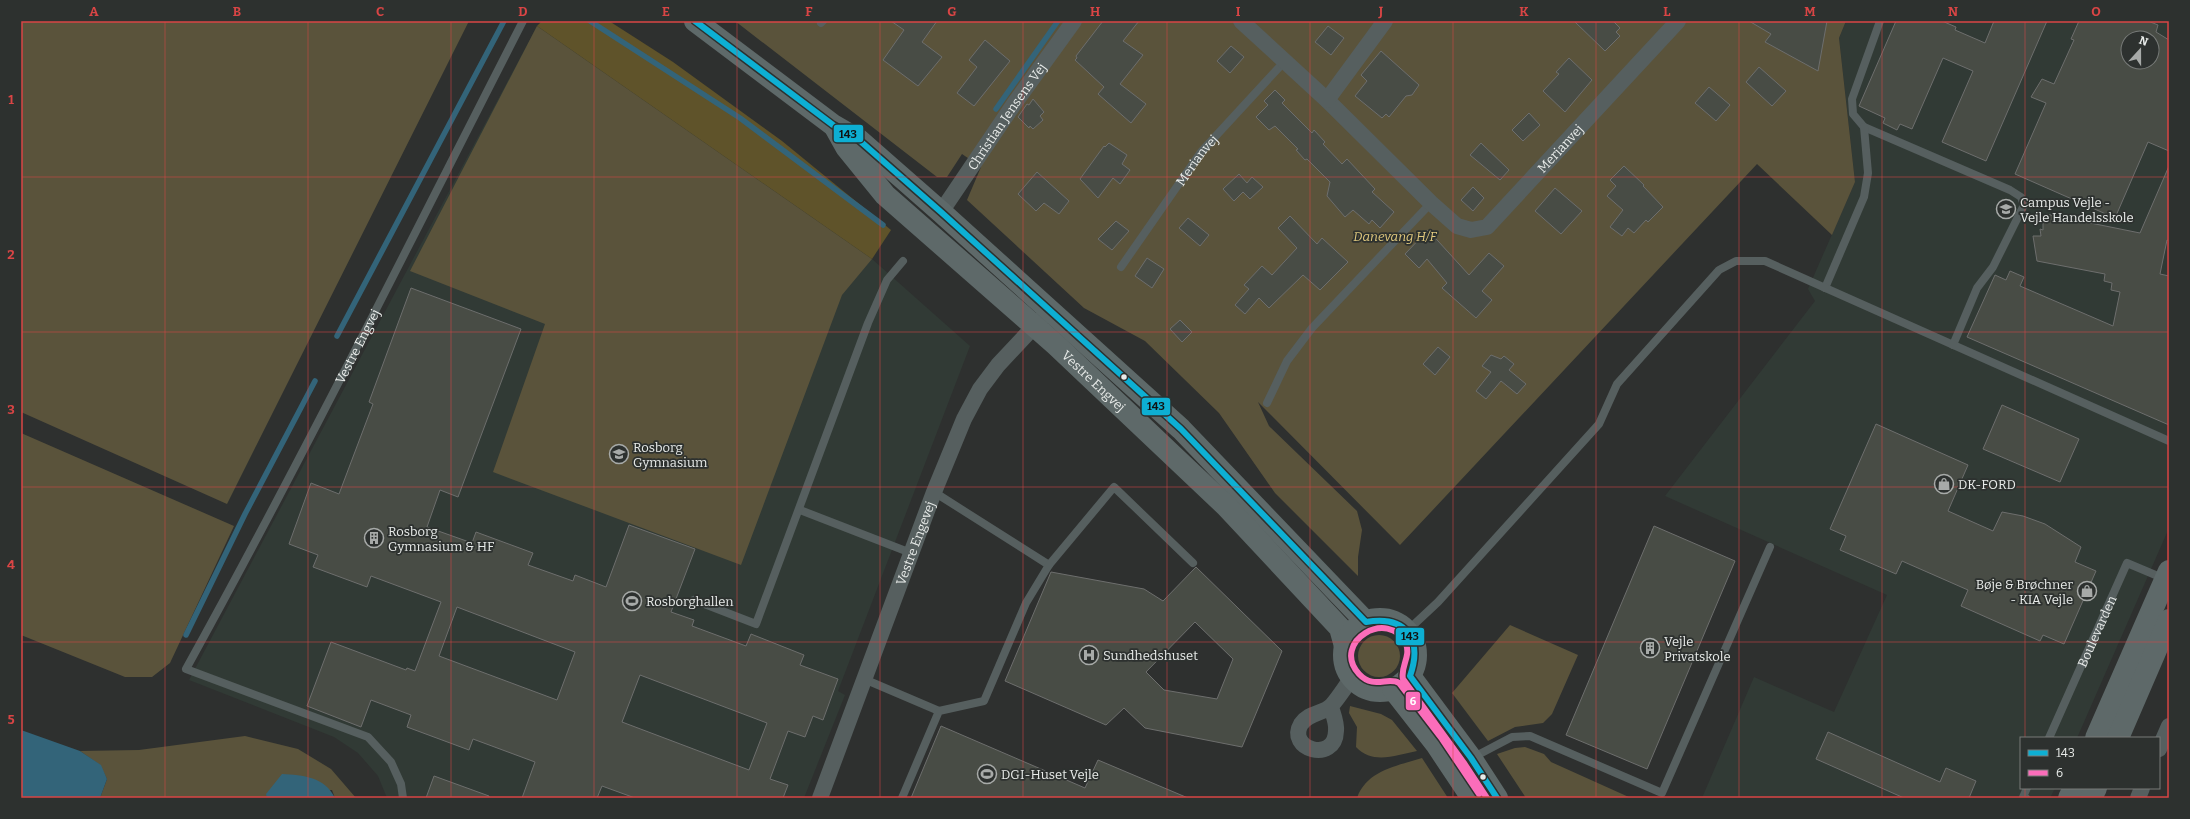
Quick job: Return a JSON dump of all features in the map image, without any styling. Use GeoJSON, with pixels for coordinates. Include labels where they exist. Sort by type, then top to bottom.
{"type":"FeatureCollection","features":[{"type":"Feature","properties":{"kind":"street","name":"Vestre Engvej"},"geometry":{"type":"LineString","coordinates":[[695,21],[833,125],[859,140],[1034,326],[1226,506],[1340,628],[1345,646]]}},
{"type":"Feature","properties":{"kind":"street","name":"Christian Jensens Vej"},"geometry":{"type":"LineString","coordinates":[[934,220],[1014,104],[1074,21]]}},
{"type":"Feature","properties":{"kind":"street","name":"Merianvej"},"geometry":{"type":"LineString","coordinates":[[1241,21],[1327,100],[1430,203],[1457,226],[1471,230],[1487,227],[1678,21]]}},
{"type":"Feature","properties":{"kind":"street"},"geometry":{"type":"LineString","coordinates":[[1327,100],[1384,21]]}},
{"type":"Feature","properties":{"kind":"street","name":"Vestre Engvej"},"geometry":{"type":"LineString","coordinates":[[934,220],[1049,309],[1181,429],[1366,622]]}},
{"type":"Feature","properties":{"kind":"street","name":"Vestre Engevej"},"geometry":{"type":"LineString","coordinates":[[820,798],[934,492],[964,419],[980,389],[998,365],[1049,309]]}},
{"type":"Feature","properties":{"kind":"street","name":"Boulevarden"},"geometry":{"type":"LineString","coordinates":[[2096,737],[2168,577]]}},
{"type":"Feature","properties":{"kind":"street"},"geometry":{"type":"LineString","coordinates":[[1384,619],[1397,623],[1407,631],[1413,639],[1417,658],[1410,676],[1403,684],[1393,689],[1375,691],[1358,684],[1352,678],[1344,663],[1345,646],[1353,631],[1366,622],[1384,619]]}},
{"type":"Feature","properties":{"kind":"street"},"geometry":{"type":"LineString","coordinates":[[2118,737],[2169,620]]}},
{"type":"Feature","properties":{"kind":"street"},"geometry":{"type":"LineString","coordinates":[[1410,676],[1462,764],[1472,798]]}},
{"type":"Feature","properties":{"kind":"street"},"geometry":{"type":"LineString","coordinates":[[1331,706],[1352,678]]}},
{"type":"Feature","properties":{"kind":"street"},"geometry":{"type":"LineString","coordinates":[[1393,689],[1462,764],[1497,798]]}},
{"type":"Feature","properties":{"kind":"street"},"geometry":{"type":"LineString","coordinates":[[2160,747],[2169,726]]}},
{"type":"Feature","properties":{"kind":"street"},"geometry":{"type":"LineString","coordinates":[[2069,798],[2074,789]]}},
{"type":"Feature","properties":{"kind":"street"},"geometry":{"type":"LineString","coordinates":[[2091,798],[2096,789]]}},
{"type":"Feature","properties":{"kind":"lane","name":"Vestre Engvej"},"geometry":{"type":"LineString","coordinates":[[403,798],[402,784],[391,762],[368,737],[186,669],[229,592],[342,376],[523,21]]}},
{"type":"Feature","properties":{"kind":"lane"},"geometry":{"type":"LineString","coordinates":[[1880,21],[1852,99],[1853,114],[1864,127],[2010,190],[2021,197],[2024,205],[1992,267],[1977,288],[1953,345]]}},
{"type":"Feature","properties":{"kind":"lane","name":"Merianvej"},"geometry":{"type":"LineString","coordinates":[[1121,267],[1201,152],[1284,62]]}},
{"type":"Feature","properties":{"kind":"lane"},"geometry":{"type":"LineString","coordinates":[[1825,288],[1864,197],[1868,173],[1864,127]]}},
{"type":"Feature","properties":{"kind":"lane"},"geometry":{"type":"LineString","coordinates":[[1267,403],[1286,361],[1312,328],[1430,203]]}},
{"type":"Feature","properties":{"kind":"lane"},"geometry":{"type":"LineString","coordinates":[[694,600],[756,624],[800,510],[868,323],[887,280],[903,261]]}},
{"type":"Feature","properties":{"kind":"lane"},"geometry":{"type":"LineString","coordinates":[[1407,631],[1438,602],[1599,424],[1617,384],[1719,270],[1736,261],[1765,261],[2169,441]]}},
{"type":"Feature","properties":{"kind":"lane"},"geometry":{"type":"LineString","coordinates":[[864,679],[939,711],[984,701],[1026,603],[1049,565],[1114,487],[1193,563]]}},
{"type":"Feature","properties":{"kind":"lane"},"geometry":{"type":"LineString","coordinates":[[934,492],[1049,565]]}},
{"type":"Feature","properties":{"kind":"lane"},"geometry":{"type":"LineString","coordinates":[[800,510],[911,553]]}},
{"type":"Feature","properties":{"kind":"lane"},"geometry":{"type":"LineString","coordinates":[[1462,764],[1512,737],[1530,736],[1660,795],[1770,547]]}},
{"type":"Feature","properties":{"kind":"lane","name":"Boulevarden"},"geometry":{"type":"LineString","coordinates":[[2049,737],[2127,563],[2168,577]]}},
{"type":"Feature","properties":{"kind":"lane"},"geometry":{"type":"LineString","coordinates":[[902,798],[939,711]]}},
{"type":"Feature","properties":{"kind":"lane"},"geometry":{"type":"LineString","coordinates":[[2026,798],[2023,797],[2027,789]]}},
{"type":"Feature","properties":{"kind":"shaded area"},"geometry":{"type":"Polygon","coordinates":[[[542,21],[609,21],[673,62],[782,141],[891,230],[872,259],[537,26],[542,21]]]}},
{"type":"Feature","properties":{"kind":"shaded area"},"geometry":{"type":"Polygon","coordinates":[[[1846,21],[2169,21],[2169,528],[2077,737],[2020,737],[2020,789],[2054,789],[2050,798],[1702,798],[1754,677],[1834,712],[1887,595],[1665,496],[1815,301],[1808,289],[1855,182],[1839,38],[1846,21]]]}},
{"type":"Feature","properties":{"kind":"shaded area","name":"Rosborg Gymnasium"},"geometry":{"type":"Polygon","coordinates":[[[537,26],[872,259],[970,346],[838,691],[845,695],[804,798],[387,798],[378,776],[358,753],[334,737],[189,680],[537,26]]]}},
{"type":"Feature","properties":{"kind":"green space"},"geometry":{"type":"Polygon","coordinates":[[[21,21],[469,21],[227,504],[21,412],[21,21]]]}},
{"type":"Feature","properties":{"kind":"green space","name":"Danevang H/F"},"geometry":{"type":"Polygon","coordinates":[[[735,21],[1846,21],[1839,38],[1855,182],[1832,235],[1757,164],[1400,545],[1258,402],[1269,426],[1357,511],[1362,530],[1358,557],[1358,576],[1275,493],[1219,413],[1145,341],[1084,308],[967,200],[981,167],[962,154],[947,177],[937,177],[735,21]]]}},
{"type":"Feature","properties":{"kind":"green space"},"geometry":{"type":"Polygon","coordinates":[[[537,26],[872,259],[842,295],[741,565],[493,472],[545,324],[410,271],[537,26]]]}},
{"type":"Feature","properties":{"kind":"green space"},"geometry":{"type":"Polygon","coordinates":[[[21,433],[234,526],[170,663],[152,677],[125,677],[21,635],[21,433]]]}},
{"type":"Feature","properties":{"kind":"green space"},"geometry":{"type":"Polygon","coordinates":[[[1510,625],[1578,655],[1552,714],[1543,723],[1515,727],[1488,741],[1452,693],[1510,625]]]}},
{"type":"Feature","properties":{"kind":"green space"},"geometry":{"type":"Polygon","coordinates":[[[1379,635],[1394,641],[1400,656],[1394,671],[1379,677],[1364,671],[1358,656],[1364,641],[1379,635]]]}},
{"type":"Feature","properties":{"kind":"green space"},"geometry":{"type":"Polygon","coordinates":[[[1350,706],[1381,714],[1392,720],[1417,751],[1385,757],[1370,756],[1363,753],[1356,747],[1357,727],[1349,713],[1350,706]]]}},
{"type":"Feature","properties":{"kind":"green space"},"geometry":{"type":"Polygon","coordinates":[[[245,736],[298,749],[331,769],[356,798],[335,798],[332,790],[267,794],[267,798],[100,798],[107,779],[100,765],[80,751],[139,750],[245,736]]]}},
{"type":"Feature","properties":{"kind":"green space"},"geometry":{"type":"Polygon","coordinates":[[[1525,747],[1544,754],[1551,762],[1631,798],[1526,798],[1497,754],[1515,748],[1525,747]]]}},
{"type":"Feature","properties":{"kind":"green space"},"geometry":{"type":"Polygon","coordinates":[[[1422,758],[1448,798],[1357,798],[1368,781],[1375,775],[1384,770],[1422,758]]]}},
{"type":"Feature","properties":{"kind":"water"},"geometry":{"type":"Polygon","coordinates":[[[21,730],[80,751],[101,765],[107,779],[100,798],[21,798],[21,730]]]}},
{"type":"Feature","properties":{"kind":"water"},"geometry":{"type":"Polygon","coordinates":[[[282,774],[313,778],[331,791],[335,798],[267,798],[266,794],[282,774]]]}},
{"type":"Feature","properties":{"kind":"building"},"geometry":{"type":"Polygon","coordinates":[[[891,21],[937,21],[922,42],[942,57],[918,86],[883,60],[904,30],[891,21]]]}},
{"type":"Feature","properties":{"kind":"building"},"geometry":{"type":"Polygon","coordinates":[[[1103,21],[1139,21],[1123,41],[1143,55],[1120,84],[1146,104],[1131,123],[1098,94],[1104,87],[1075,60],[1077,58],[1076,56],[1103,21]]]}},
{"type":"Feature","properties":{"kind":"building"},"geometry":{"type":"Polygon","coordinates":[[[1574,21],[1613,21],[1620,28],[1616,32],[1620,36],[1605,51],[1574,21]]]}},
{"type":"Feature","properties":{"kind":"building"},"geometry":{"type":"Polygon","coordinates":[[[1749,21],[1827,21],[1818,71],[1765,42],[1771,34],[1749,21]]]}},
{"type":"Feature","properties":{"kind":"building"},"geometry":{"type":"Polygon","coordinates":[[[1896,21],[1942,21],[1956,27],[1955,30],[1985,43],[1994,21],[2047,21],[1986,161],[1942,142],[1973,71],[1943,58],[1912,129],[1900,124],[1897,130],[1883,123],[1885,118],[1859,106],[1896,21]]]}},
{"type":"Feature","properties":{"kind":"building"},"geometry":{"type":"Polygon","coordinates":[[[2079,21],[2148,21],[2158,25],[2157,30],[2120,30],[2120,70],[2160,70],[2160,34],[2169,40],[2169,151],[2148,142],[2115,218],[2015,174],[2046,103],[2031,97],[2042,79],[2054,84],[2074,40],[2071,39],[2079,21]]]}},
{"type":"Feature","properties":{"kind":"building"},"geometry":{"type":"Polygon","coordinates":[[[1328,26],[1344,38],[1331,55],[1315,42],[1328,26]]]}},
{"type":"Feature","properties":{"kind":"building"},"geometry":{"type":"Polygon","coordinates":[[[985,40],[1010,61],[974,106],[957,93],[977,67],[969,60],[985,40]]]}},
{"type":"Feature","properties":{"kind":"building"},"geometry":{"type":"Polygon","coordinates":[[[1231,46],[1244,57],[1230,73],[1217,61],[1231,46]]]}},
{"type":"Feature","properties":{"kind":"building"},"geometry":{"type":"Polygon","coordinates":[[[1381,51],[1419,85],[1412,95],[1406,96],[1389,117],[1386,114],[1382,118],[1355,96],[1367,81],[1361,75],[1381,51]]]}},
{"type":"Feature","properties":{"kind":"building"},"geometry":{"type":"Polygon","coordinates":[[[1569,58],[1592,80],[1565,112],[1543,91],[1559,74],[1556,72],[1569,58]]]}},
{"type":"Feature","properties":{"kind":"building"},"geometry":{"type":"Polygon","coordinates":[[[1759,67],[1786,91],[1772,106],[1746,82],[1759,67]]]}},
{"type":"Feature","properties":{"kind":"building"},"geometry":{"type":"Polygon","coordinates":[[[1709,87],[1730,105],[1716,121],[1695,103],[1709,87]]]}},
{"type":"Feature","properties":{"kind":"building"},"geometry":{"type":"Polygon","coordinates":[[[1275,90],[1285,100],[1282,103],[1312,133],[1314,130],[1325,142],[1323,144],[1342,164],[1347,159],[1375,189],[1372,192],[1394,212],[1380,228],[1372,220],[1369,224],[1353,210],[1345,217],[1327,196],[1330,182],[1307,159],[1305,160],[1296,150],[1298,149],[1275,126],[1269,130],[1256,117],[1268,105],[1264,101],[1275,90]]]}},
{"type":"Feature","properties":{"kind":"building"},"geometry":{"type":"Polygon","coordinates":[[[1033,99],[1044,112],[1040,116],[1043,120],[1033,129],[1030,126],[1029,128],[1018,117],[1027,104],[1029,105],[1033,99]]]}},
{"type":"Feature","properties":{"kind":"building"},"geometry":{"type":"Polygon","coordinates":[[[1529,113],[1540,125],[1523,141],[1512,130],[1529,113]]]}},
{"type":"Feature","properties":{"kind":"building"},"geometry":{"type":"Polygon","coordinates":[[[1109,143],[1127,155],[1122,164],[1130,170],[1120,184],[1113,178],[1098,198],[1080,179],[1104,146],[1105,147],[1109,143]]]}},
{"type":"Feature","properties":{"kind":"building"},"geometry":{"type":"Polygon","coordinates":[[[1481,143],[1509,170],[1500,180],[1470,155],[1481,143]]]}},
{"type":"Feature","properties":{"kind":"building"},"geometry":{"type":"Polygon","coordinates":[[[1624,166],[1644,185],[1643,186],[1663,207],[1648,222],[1646,220],[1634,233],[1628,228],[1622,236],[1610,227],[1623,210],[1607,196],[1616,186],[1610,180],[1624,166]]]}},
{"type":"Feature","properties":{"kind":"building"},"geometry":{"type":"Polygon","coordinates":[[[2169,166],[2169,241],[2167,240],[2160,274],[2169,276],[2169,425],[1967,337],[1995,275],[2006,280],[2010,271],[2024,277],[2020,286],[2113,326],[2120,292],[2111,290],[2112,283],[2104,281],[2105,274],[2037,261],[2033,236],[2041,236],[2040,229],[2043,230],[2043,222],[2046,223],[2046,214],[2140,233],[2169,166]]]}},
{"type":"Feature","properties":{"kind":"building"},"geometry":{"type":"Polygon","coordinates":[[[1037,172],[1069,201],[1059,214],[1044,203],[1036,211],[1018,194],[1037,172]]]}},
{"type":"Feature","properties":{"kind":"building"},"geometry":{"type":"Polygon","coordinates":[[[1239,174],[1247,183],[1252,177],[1263,187],[1250,199],[1243,192],[1234,201],[1223,189],[1239,174]]]}},
{"type":"Feature","properties":{"kind":"building"},"geometry":{"type":"Polygon","coordinates":[[[1473,187],[1484,198],[1473,211],[1461,200],[1473,187]]]}},
{"type":"Feature","properties":{"kind":"building"},"geometry":{"type":"Polygon","coordinates":[[[1555,188],[1582,211],[1561,234],[1535,211],[1555,188]]]}},
{"type":"Feature","properties":{"kind":"building"},"geometry":{"type":"Polygon","coordinates":[[[1290,216],[1317,244],[1322,238],[1348,262],[1320,290],[1303,275],[1269,308],[1259,298],[1245,314],[1235,305],[1249,289],[1244,285],[1262,266],[1272,275],[1297,248],[1278,228],[1290,216]]]}},
{"type":"Feature","properties":{"kind":"building"},"geometry":{"type":"Polygon","coordinates":[[[1188,218],[1209,235],[1200,246],[1179,228],[1188,218]]]}},
{"type":"Feature","properties":{"kind":"building"},"geometry":{"type":"Polygon","coordinates":[[[1116,221],[1129,231],[1112,250],[1098,239],[1116,221]]]}},
{"type":"Feature","properties":{"kind":"building"},"geometry":{"type":"Polygon","coordinates":[[[1428,230],[1469,275],[1489,253],[1504,266],[1482,291],[1492,300],[1476,318],[1442,288],[1447,283],[1427,259],[1419,268],[1405,254],[1428,230]]]}},
{"type":"Feature","properties":{"kind":"building"},"geometry":{"type":"Polygon","coordinates":[[[1147,258],[1164,269],[1152,288],[1135,276],[1147,258]]]}},
{"type":"Feature","properties":{"kind":"building","name":"Rosborg Gymnasium & HF"},"geometry":{"type":"Polygon","coordinates":[[[411,288],[521,329],[458,497],[440,490],[427,527],[472,543],[476,532],[533,553],[528,565],[573,581],[575,575],[606,587],[629,525],[695,549],[671,612],[694,620],[692,626],[746,646],[751,634],[804,655],[800,665],[838,679],[823,720],[813,716],[805,737],[788,731],[770,779],[788,785],[783,798],[635,798],[602,786],[597,798],[522,798],[535,762],[473,739],[469,750],[407,727],[411,715],[371,700],[361,727],[307,706],[331,642],[406,670],[407,668],[415,671],[441,602],[371,576],[367,587],[313,567],[318,555],[289,544],[311,483],[339,494],[373,404],[369,402],[411,288]],[[457,607],[439,656],[557,700],[575,652],[457,607]],[[640,675],[622,722],[749,770],[767,723],[640,675]]]}},
{"type":"Feature","properties":{"kind":"building"},"geometry":{"type":"Polygon","coordinates":[[[1180,320],[1192,332],[1182,342],[1170,329],[1180,320]]]}},
{"type":"Feature","properties":{"kind":"building"},"geometry":{"type":"Polygon","coordinates":[[[1438,347],[1450,357],[1435,375],[1423,364],[1438,347]]]}},
{"type":"Feature","properties":{"kind":"building"},"geometry":{"type":"Polygon","coordinates":[[[1491,355],[1501,359],[1504,356],[1514,364],[1509,370],[1526,384],[1517,394],[1501,381],[1486,399],[1476,391],[1491,372],[1482,366],[1491,355]]]}},
{"type":"Feature","properties":{"kind":"building"},"geometry":{"type":"Polygon","coordinates":[[[2002,405],[2079,439],[2060,482],[1983,449],[2002,405]]]}},
{"type":"Feature","properties":{"kind":"building"},"geometry":{"type":"Polygon","coordinates":[[[1876,424],[1968,465],[1948,511],[1993,531],[2002,512],[2023,516],[2045,524],[2081,547],[2075,562],[2096,571],[2064,644],[2043,635],[2040,641],[1961,606],[1968,590],[1902,561],[1896,574],[1840,550],[1846,536],[1830,529],[1876,424]]]}},
{"type":"Feature","properties":{"kind":"building","name":"Vejle Privatskole"},"geometry":{"type":"Polygon","coordinates":[[[1654,526],[1735,561],[1647,769],[1566,735],[1654,526]]]}},
{"type":"Feature","properties":{"kind":"building","name":"Sundhedshuset"},"geometry":{"type":"Polygon","coordinates":[[[1196,567],[1282,651],[1242,747],[1145,728],[1124,708],[1106,725],[1005,681],[1051,572],[1144,589],[1163,601],[1196,567]],[[1195,622],[1146,672],[1164,690],[1217,699],[1233,659],[1195,622]]]}},
{"type":"Feature","properties":{"kind":"building","name":"DGI-Huset Vejle"},"geometry":{"type":"Polygon","coordinates":[[[941,726],[1085,788],[1098,760],[1188,798],[911,798],[941,726]]]}},
{"type":"Feature","properties":{"kind":"building"},"geometry":{"type":"Polygon","coordinates":[[[1828,732],[1940,782],[1946,768],[1976,781],[1969,798],[1904,798],[1816,759],[1828,732]]]}},
{"type":"Feature","properties":{"kind":"building"},"geometry":{"type":"Polygon","coordinates":[[[434,776],[489,796],[489,798],[426,798],[434,776]]]}},
{"type":"Feature","properties":{"kind":"waterway"},"geometry":{"type":"LineString","coordinates":[[337,336],[504,21]]}},
{"type":"Feature","properties":{"kind":"waterway"},"geometry":{"type":"LineString","coordinates":[[590,21],[740,118],[883,225]]}},
{"type":"Feature","properties":{"kind":"waterway"},"geometry":{"type":"LineString","coordinates":[[996,109],[1058,21]]}},
{"type":"Feature","properties":{"kind":"waterway"},"geometry":{"type":"LineString","coordinates":[[186,635],[245,514],[315,381]]}},
{"type":"Feature","properties":{"kind":"transit line","name":"143"},"geometry":{"type":"LineString","coordinates":[[695,21],[833,125],[859,140],[941,212],[1181,429],[1366,622],[1392,622],[1401,626],[1408,632],[1414,651],[1410,676],[1471,758],[1497,798]]}},
{"type":"Feature","properties":{"kind":"transit line","name":"6"},"geometry":{"type":"LineString","coordinates":[[1479,794],[1442,739],[1399,683],[1395,681],[1370,681],[1359,674],[1352,662],[1352,651],[1357,641],[1365,633],[1376,629],[1387,629],[1398,633],[1406,644],[1407,649],[1402,675],[1403,679],[1464,763],[1487,798]]}},
{"type":"Feature","properties":{"kind":"place","name":"Campus Vejle - Vejle Handelsskole"},"geometry":{"type":"Point","coordinates":[2006,209]}},
{"type":"Feature","properties":{"kind":"place","name":"Rosborg Gymnasium"},"geometry":{"type":"Point","coordinates":[619,454]}},
{"type":"Feature","properties":{"kind":"place","name":"DK-FORD"},"geometry":{"type":"Point","coordinates":[1944,484]}},
{"type":"Feature","properties":{"kind":"place","name":"Rosborg Gymnasium & HF"},"geometry":{"type":"Point","coordinates":[374,538]}},
{"type":"Feature","properties":{"kind":"place","name":"Bøje & Brøchner - KIA Vejle"},"geometry":{"type":"Point","coordinates":[2087,591]}},
{"type":"Feature","properties":{"kind":"place","name":"Rosborghallen"},"geometry":{"type":"Point","coordinates":[632,601]}},
{"type":"Feature","properties":{"kind":"place","name":"Vejle Privatskole"},"geometry":{"type":"Point","coordinates":[1650,648]}},
{"type":"Feature","properties":{"kind":"place","name":"Sundhedshuset"},"geometry":{"type":"Point","coordinates":[1089,655]}},
{"type":"Feature","properties":{"kind":"place","name":"DGI-Huset Vejle"},"geometry":{"type":"Point","coordinates":[987,774]}}]}
